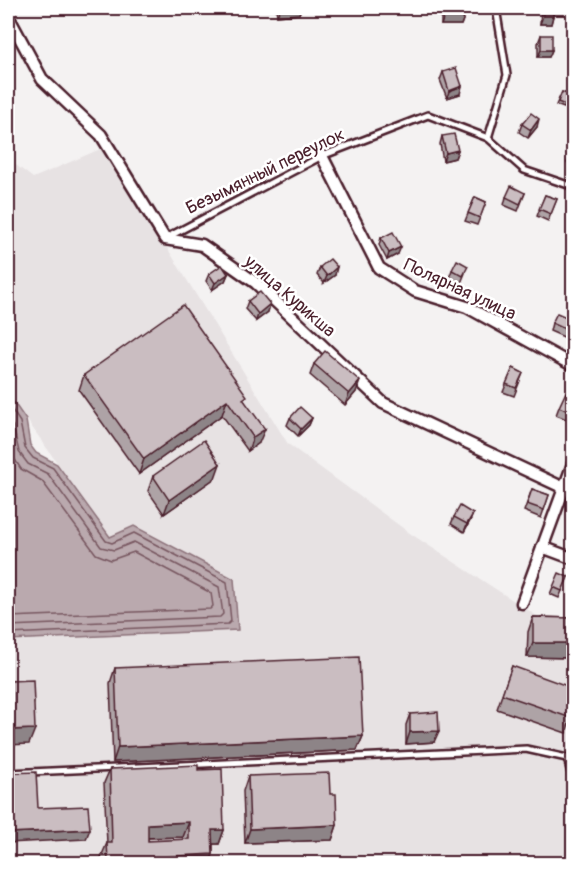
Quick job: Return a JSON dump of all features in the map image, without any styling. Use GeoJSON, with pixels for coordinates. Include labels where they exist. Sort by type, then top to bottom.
{"type":"FeatureCollection","features":[{"type":"Feature","properties":{"kind":"street"},"geometry":{"type":"LineString","coordinates":[[8,16],[42,79],[101,135],[165,238]]}},
{"type":"Feature","properties":{"kind":"street","name":"Полярная улица"},"geometry":{"type":"LineString","coordinates":[[322,156],[379,268],[415,291],[467,307],[573,366]]}},
{"type":"Feature","properties":{"kind":"street","name":"улица Курикша"},"geometry":{"type":"LineString","coordinates":[[165,238],[202,245],[256,283],[382,403],[564,488]]}},
{"type":"Feature","properties":{"kind":"street"},"geometry":{"type":"LineString","coordinates":[[522,603],[573,461]]}},
{"type":"Feature","properties":{"kind":"street"},"geometry":{"type":"LineString","coordinates":[[542,548],[573,559]]}},
{"type":"Feature","properties":{"kind":"lane"},"geometry":{"type":"LineString","coordinates":[[488,138],[507,75],[496,8]]}},
{"type":"Feature","properties":{"kind":"lane","name":"Безымянный переулок"},"geometry":{"type":"LineString","coordinates":[[165,238],[322,156],[428,115],[488,138],[524,170],[573,188]]}},
{"type":"Feature","properties":{"kind":"lane"},"geometry":{"type":"LineString","coordinates":[[8,773],[526,749],[567,758],[573,785]]}},
{"type":"Feature","properties":{"kind":"shaded area"},"geometry":{"type":"Polygon","coordinates":[[[105,147],[288,444],[411,534],[537,616],[573,619],[573,863],[8,863],[8,640],[238,629],[110,538],[8,393],[8,159],[33,178],[105,147]]]}},
{"type":"Feature","properties":{"kind":"water"},"geometry":{"type":"Polygon","coordinates":[[[8,394],[26,420],[30,445],[36,453],[57,464],[110,537],[134,526],[234,579],[238,630],[8,640],[8,394]]]}},
{"type":"Feature","properties":{"kind":"building"},"geometry":{"type":"Polygon","coordinates":[[[444,8],[464,8],[464,17],[444,17],[444,8]]]}},
{"type":"Feature","properties":{"kind":"building"},"geometry":{"type":"Polygon","coordinates":[[[543,8],[553,8],[553,16],[543,16],[543,8]]]}},
{"type":"Feature","properties":{"kind":"building"},"geometry":{"type":"Polygon","coordinates":[[[541,35],[552,35],[552,50],[541,50],[541,35]]]}},
{"type":"Feature","properties":{"kind":"building"},"geometry":{"type":"Polygon","coordinates":[[[456,68],[462,86],[449,91],[443,72],[456,68]]]}},
{"type":"Feature","properties":{"kind":"building"},"geometry":{"type":"Polygon","coordinates":[[[562,92],[569,95],[565,105],[558,102],[562,92]]]}},
{"type":"Feature","properties":{"kind":"building"},"geometry":{"type":"Polygon","coordinates":[[[531,113],[539,119],[531,130],[522,124],[531,113]]]}},
{"type":"Feature","properties":{"kind":"building"},"geometry":{"type":"Polygon","coordinates":[[[454,134],[458,150],[446,153],[442,136],[454,134]]]}},
{"type":"Feature","properties":{"kind":"building"},"geometry":{"type":"Polygon","coordinates":[[[511,186],[525,193],[520,204],[506,197],[511,186]]]}},
{"type":"Feature","properties":{"kind":"building"},"geometry":{"type":"Polygon","coordinates":[[[545,195],[557,199],[551,214],[539,209],[545,195]]]}},
{"type":"Feature","properties":{"kind":"building"},"geometry":{"type":"Polygon","coordinates":[[[475,197],[486,202],[480,218],[468,213],[475,197]]]}},
{"type":"Feature","properties":{"kind":"building"},"geometry":{"type":"Polygon","coordinates":[[[393,232],[401,247],[389,253],[381,238],[393,232]]]}},
{"type":"Feature","properties":{"kind":"building"},"geometry":{"type":"Polygon","coordinates":[[[330,259],[337,267],[327,276],[320,267],[330,259]]]}},
{"type":"Feature","properties":{"kind":"building"},"geometry":{"type":"Polygon","coordinates":[[[457,260],[468,266],[463,276],[452,270],[457,260]]]}},
{"type":"Feature","properties":{"kind":"building"},"geometry":{"type":"Polygon","coordinates":[[[222,265],[228,274],[215,283],[209,274],[222,265]]]}},
{"type":"Feature","properties":{"kind":"building"},"geometry":{"type":"Polygon","coordinates":[[[260,292],[270,304],[258,314],[248,301],[260,292]]]}},
{"type":"Feature","properties":{"kind":"building"},"geometry":{"type":"Polygon","coordinates":[[[183,305],[247,396],[243,399],[265,429],[253,437],[227,400],[144,459],[84,375],[183,305]]]}},
{"type":"Feature","properties":{"kind":"building"},"geometry":{"type":"Polygon","coordinates":[[[557,313],[573,320],[569,331],[552,323],[557,313]]]}},
{"type":"Feature","properties":{"kind":"building"},"geometry":{"type":"Polygon","coordinates":[[[325,351],[360,381],[349,394],[314,364],[325,351]]]}},
{"type":"Feature","properties":{"kind":"building"},"geometry":{"type":"Polygon","coordinates":[[[513,368],[523,373],[516,388],[506,384],[513,368]]]}},
{"type":"Feature","properties":{"kind":"building"},"geometry":{"type":"Polygon","coordinates":[[[566,392],[573,395],[572,413],[559,407],[566,392]]]}},
{"type":"Feature","properties":{"kind":"building"},"geometry":{"type":"Polygon","coordinates":[[[300,407],[312,418],[301,429],[290,418],[300,407]]]}},
{"type":"Feature","properties":{"kind":"building"},"geometry":{"type":"Polygon","coordinates":[[[204,440],[220,464],[169,500],[153,476],[204,440]]]}},
{"type":"Feature","properties":{"kind":"building"},"geometry":{"type":"Polygon","coordinates":[[[532,489],[549,495],[544,510],[527,504],[532,489]]]}},
{"type":"Feature","properties":{"kind":"building"},"geometry":{"type":"Polygon","coordinates":[[[460,506],[473,514],[467,524],[454,517],[460,506]]]}},
{"type":"Feature","properties":{"kind":"building"},"geometry":{"type":"Polygon","coordinates":[[[559,573],[568,577],[562,591],[553,587],[559,573]]]}},
{"type":"Feature","properties":{"kind":"building"},"geometry":{"type":"Polygon","coordinates":[[[533,617],[573,618],[573,643],[533,643],[533,617]]]}},
{"type":"Feature","properties":{"kind":"building"},"geometry":{"type":"Polygon","coordinates":[[[359,657],[363,736],[118,747],[115,668],[359,657]]]}},
{"type":"Feature","properties":{"kind":"building"},"geometry":{"type":"Polygon","coordinates":[[[512,666],[573,688],[571,718],[502,694],[512,666]]]}},
{"type":"Feature","properties":{"kind":"building"},"geometry":{"type":"Polygon","coordinates":[[[33,680],[35,729],[8,730],[8,681],[33,680]]]}},
{"type":"Feature","properties":{"kind":"building"},"geometry":{"type":"Polygon","coordinates":[[[438,712],[439,731],[410,732],[410,714],[438,712]]]}},
{"type":"Feature","properties":{"kind":"building"},"geometry":{"type":"Polygon","coordinates":[[[198,765],[198,770],[222,769],[224,830],[212,830],[213,854],[108,860],[107,843],[112,843],[110,769],[198,765]],[[189,822],[148,824],[148,841],[189,839],[189,822]]]}},
{"type":"Feature","properties":{"kind":"building"},"geometry":{"type":"Polygon","coordinates":[[[36,772],[38,808],[88,806],[90,829],[8,833],[8,773],[36,772]]]}},
{"type":"Feature","properties":{"kind":"building"},"geometry":{"type":"Polygon","coordinates":[[[329,773],[330,794],[336,794],[337,825],[250,829],[248,776],[329,773]]]}}]}
